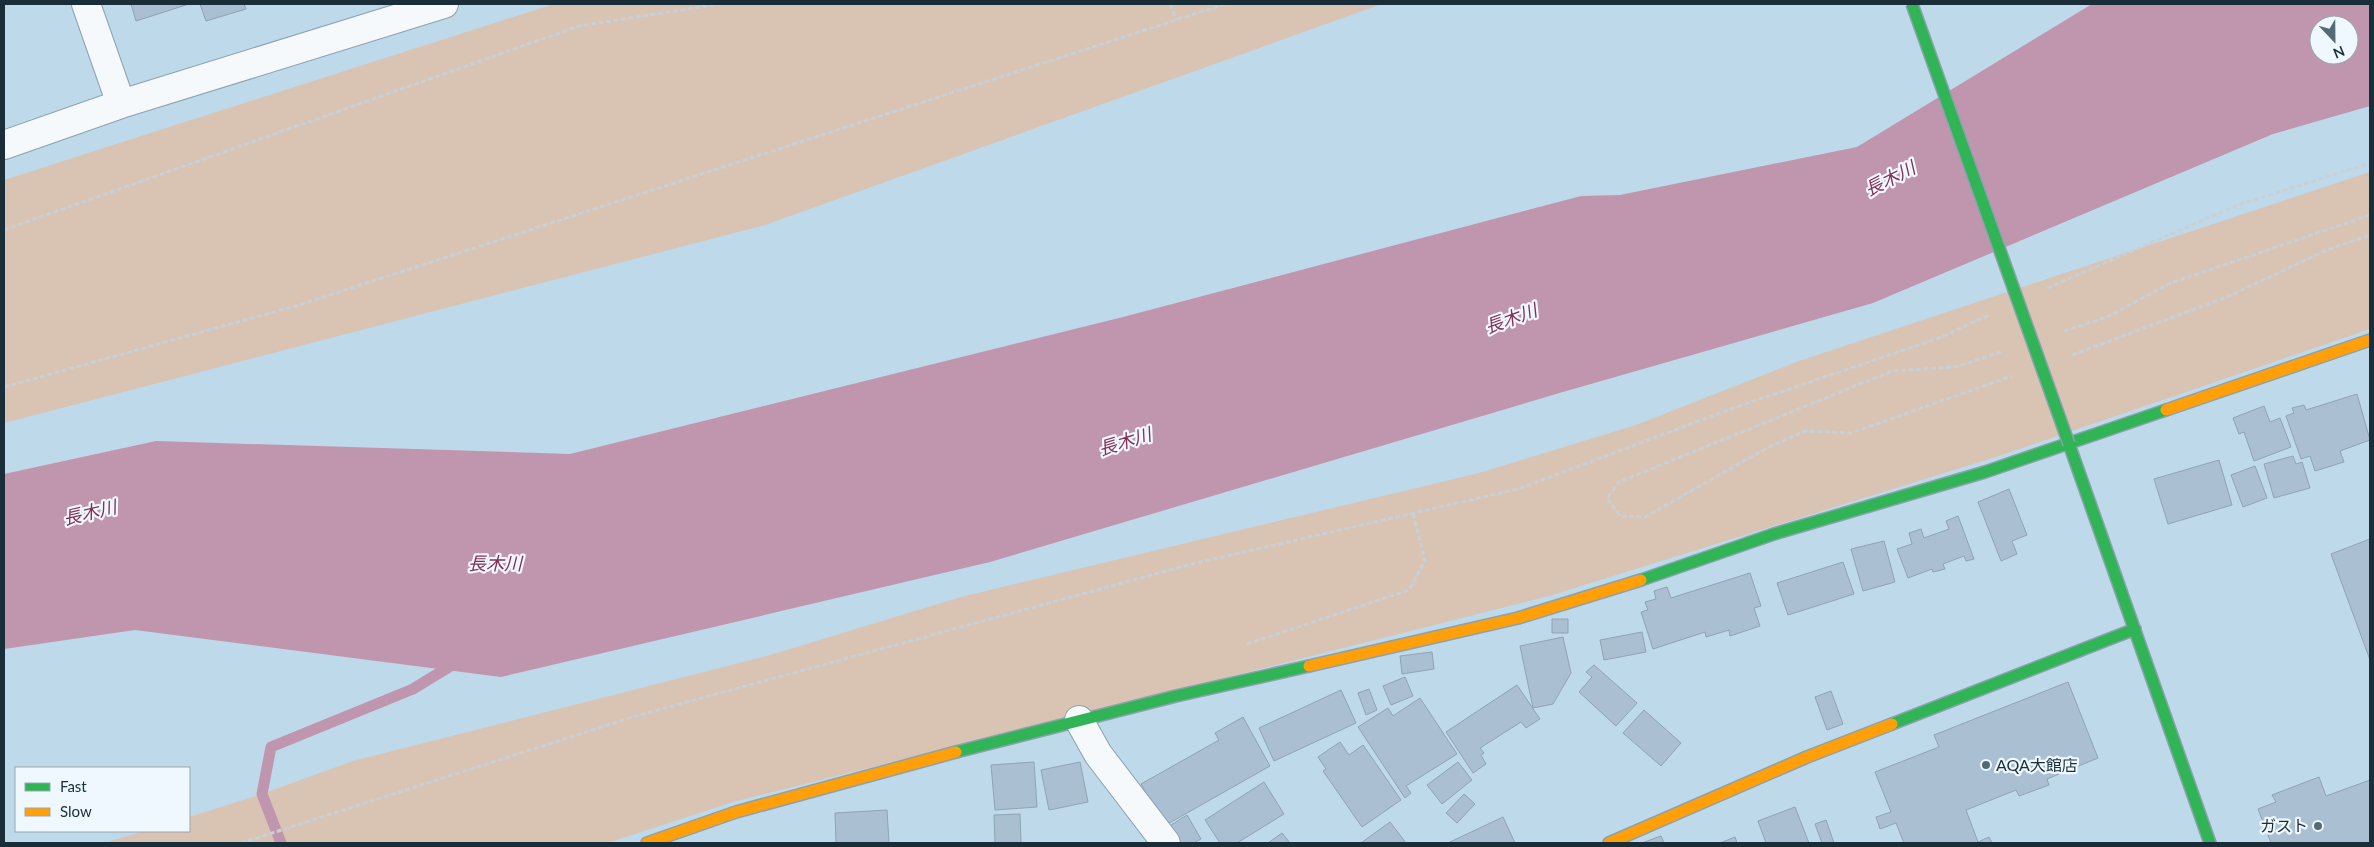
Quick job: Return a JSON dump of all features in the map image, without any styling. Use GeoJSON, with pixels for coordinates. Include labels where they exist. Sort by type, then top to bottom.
{"type":"FeatureCollection","features":[{"type":"Feature","properties":{"kind":"street"},"geometry":{"type":"LineString","coordinates":[[86,4],[121,104]]}},
{"type":"Feature","properties":{"kind":"street"},"geometry":{"type":"LineString","coordinates":[[4,145],[121,104],[444,4]]}},
{"type":"Feature","properties":{"kind":"street"},"geometry":{"type":"LineString","coordinates":[[1912,4],[2210,843]]}},
{"type":"Feature","properties":{"kind":"street"},"geometry":{"type":"LineString","coordinates":[[647,843],[697,835],[736,812],[1079,720],[1518,618],[1650,577],[1774,534],[1985,472],[2370,340]]}},
{"type":"Feature","properties":{"kind":"street"},"geometry":{"type":"LineString","coordinates":[[1609,843],[1807,757],[2135,629]]}},
{"type":"Feature","properties":{"kind":"street"},"geometry":{"type":"LineString","coordinates":[[1079,720],[1098,754],[1166,843]]}},
{"type":"Feature","properties":{"kind":"path"},"geometry":{"type":"LineString","coordinates":[[4,230],[579,26],[720,4]]}},
{"type":"Feature","properties":{"kind":"path"},"geometry":{"type":"LineString","coordinates":[[1170,4],[1176,20]]}},
{"type":"Feature","properties":{"kind":"path"},"geometry":{"type":"LineString","coordinates":[[4,387],[299,305],[1225,4]]}},
{"type":"Feature","properties":{"kind":"path"},"geometry":{"type":"LineString","coordinates":[[2045,290],[2238,204],[2370,163]]}},
{"type":"Feature","properties":{"kind":"path"},"geometry":{"type":"LineString","coordinates":[[2059,333],[2107,317],[2171,284],[2370,216]]}},
{"type":"Feature","properties":{"kind":"path"},"geometry":{"type":"LineString","coordinates":[[2071,355],[2227,297],[2326,250],[2370,235]]}},
{"type":"Feature","properties":{"kind":"path"},"geometry":{"type":"LineString","coordinates":[[241,843],[636,716],[1188,565],[1518,489],[1728,410],[1939,338],[1992,314]]}},
{"type":"Feature","properties":{"kind":"path"},"geometry":{"type":"LineString","coordinates":[[2002,351],[1955,367],[1892,372],[1619,482],[1607,498],[1620,516],[1644,517],[1767,448],[1806,431],[1851,433],[2016,375]]}},
{"type":"Feature","properties":{"kind":"path"},"geometry":{"type":"LineString","coordinates":[[1239,647],[1409,590],[1425,561],[1413,513]]}},
{"type":"Feature","properties":{"kind":"shaded area"},"geometry":{"type":"Polygon","coordinates":[[[554,4],[1382,4],[765,225],[4,423],[4,180],[554,4]]]}},
{"type":"Feature","properties":{"kind":"shaded area"},"geometry":{"type":"Polygon","coordinates":[[[2370,172],[2370,329],[2002,455],[1549,596],[733,802],[607,843],[104,843],[141,832],[190,832],[190,817],[262,794],[353,761],[767,656],[961,597],[1479,473],[1636,425],[1799,361],[2370,172]]]}},
{"type":"Feature","properties":{"kind":"water","name":"長木川"},"geometry":{"type":"Polygon","coordinates":[[[2092,4],[2370,4],[2370,106],[2273,134],[1873,303],[1556,394],[990,562],[501,677],[135,630],[4,649],[4,474],[156,441],[570,454],[1123,317],[1581,196],[1620,195],[1857,147],[2092,4]]]}},
{"type":"Feature","properties":{"kind":"building"},"geometry":{"type":"Polygon","coordinates":[[[131,4],[189,4],[136,21],[131,4]]]}},
{"type":"Feature","properties":{"kind":"building"},"geometry":{"type":"Polygon","coordinates":[[[200,4],[244,4],[246,9],[206,21],[200,4]]]}},
{"type":"Feature","properties":{"kind":"building"},"geometry":{"type":"Polygon","coordinates":[[[2357,394],[2370,440],[2340,451],[2344,462],[2315,471],[2310,456],[2301,459],[2286,416],[2294,413],[2292,408],[2304,405],[2306,410],[2357,394]]]}},
{"type":"Feature","properties":{"kind":"building"},"geometry":{"type":"Polygon","coordinates":[[[2264,406],[2270,422],[2280,418],[2291,447],[2254,461],[2244,432],[2239,434],[2233,418],[2264,406]]]}},
{"type":"Feature","properties":{"kind":"building"},"geometry":{"type":"Polygon","coordinates":[[[2293,456],[2296,464],[2302,462],[2310,488],[2274,498],[2264,464],[2293,456]]]}},
{"type":"Feature","properties":{"kind":"building"},"geometry":{"type":"Polygon","coordinates":[[[2219,460],[2232,505],[2168,524],[2154,479],[2219,460]]]}},
{"type":"Feature","properties":{"kind":"building"},"geometry":{"type":"Polygon","coordinates":[[[2255,466],[2267,498],[2243,507],[2231,475],[2255,466]]]}},
{"type":"Feature","properties":{"kind":"building"},"geometry":{"type":"Polygon","coordinates":[[[2009,489],[2027,535],[2012,541],[2017,554],[2001,561],[1978,502],[2009,489]]]}},
{"type":"Feature","properties":{"kind":"building"},"geometry":{"type":"Polygon","coordinates":[[[1958,516],[1974,559],[1966,561],[1964,556],[1943,564],[1945,569],[1933,572],[1932,569],[1908,578],[1897,549],[1912,544],[1909,533],[1921,529],[1924,538],[1949,529],[1946,521],[1958,516]]]}},
{"type":"Feature","properties":{"kind":"building"},"geometry":{"type":"Polygon","coordinates":[[[2370,539],[2370,660],[2331,554],[2370,539]]]}},
{"type":"Feature","properties":{"kind":"building"},"geometry":{"type":"Polygon","coordinates":[[[1884,541],[1895,582],[1863,591],[1851,549],[1884,541]]]}},
{"type":"Feature","properties":{"kind":"building"},"geometry":{"type":"Polygon","coordinates":[[[1843,562],[1854,594],[1788,615],[1777,583],[1843,562]]]}},
{"type":"Feature","properties":{"kind":"building"},"geometry":{"type":"Polygon","coordinates":[[[1750,573],[1761,606],[1754,608],[1760,626],[1730,636],[1729,630],[1706,637],[1705,632],[1653,649],[1641,612],[1648,610],[1645,602],[1656,599],[1654,591],[1667,587],[1671,598],[1750,573]]]}},
{"type":"Feature","properties":{"kind":"building"},"geometry":{"type":"Polygon","coordinates":[[[1552,619],[1568,619],[1568,633],[1552,633],[1552,619]]]}},
{"type":"Feature","properties":{"kind":"building"},"geometry":{"type":"Polygon","coordinates":[[[1642,632],[1646,652],[1604,660],[1600,640],[1642,632]]]}},
{"type":"Feature","properties":{"kind":"building"},"geometry":{"type":"Polygon","coordinates":[[[1563,637],[1571,673],[1553,704],[1533,708],[1520,646],[1563,637]]]}},
{"type":"Feature","properties":{"kind":"building"},"geometry":{"type":"Polygon","coordinates":[[[1432,652],[1434,669],[1402,674],[1400,656],[1432,652]]]}},
{"type":"Feature","properties":{"kind":"building"},"geometry":{"type":"Polygon","coordinates":[[[1594,665],[1637,703],[1616,726],[1579,692],[1592,677],[1586,672],[1594,665]]]}},
{"type":"Feature","properties":{"kind":"building"},"geometry":{"type":"Polygon","coordinates":[[[1405,677],[1413,696],[1391,705],[1383,686],[1405,677]]]}},
{"type":"Feature","properties":{"kind":"building","name":"AQA大館店"},"geometry":{"type":"Polygon","coordinates":[[[2068,682],[2098,758],[2047,779],[2049,785],[2019,796],[2016,790],[1966,810],[1978,842],[1989,837],[1992,843],[1904,843],[1896,823],[1880,829],[1876,817],[1891,812],[1875,772],[1939,747],[1934,735],[2068,682]]]}},
{"type":"Feature","properties":{"kind":"building"},"geometry":{"type":"Polygon","coordinates":[[[1517,685],[1540,719],[1526,728],[1521,722],[1480,748],[1484,753],[1481,755],[1486,764],[1473,773],[1446,732],[1517,685]]]}},
{"type":"Feature","properties":{"kind":"building"},"geometry":{"type":"Polygon","coordinates":[[[1369,689],[1377,710],[1366,715],[1358,693],[1369,689]]]}},
{"type":"Feature","properties":{"kind":"building"},"geometry":{"type":"Polygon","coordinates":[[[1341,690],[1356,723],[1274,761],[1259,728],[1341,690]]]}},
{"type":"Feature","properties":{"kind":"building"},"geometry":{"type":"Polygon","coordinates":[[[1831,691],[1843,724],[1827,730],[1815,697],[1831,691]]]}},
{"type":"Feature","properties":{"kind":"building"},"geometry":{"type":"Polygon","coordinates":[[[1420,698],[1457,754],[1406,786],[1411,793],[1405,798],[1358,727],[1388,708],[1393,716],[1420,698]]]}},
{"type":"Feature","properties":{"kind":"building"},"geometry":{"type":"Polygon","coordinates":[[[1644,710],[1681,743],[1661,766],[1623,733],[1644,710]]]}},
{"type":"Feature","properties":{"kind":"building"},"geometry":{"type":"Polygon","coordinates":[[[1243,717],[1270,766],[1164,826],[1141,784],[1219,740],[1215,733],[1243,717]]]}},
{"type":"Feature","properties":{"kind":"building"},"geometry":{"type":"Polygon","coordinates":[[[1340,742],[1349,755],[1363,745],[1401,800],[1362,827],[1323,771],[1326,769],[1318,757],[1340,742]]]}},
{"type":"Feature","properties":{"kind":"building"},"geometry":{"type":"Polygon","coordinates":[[[1034,762],[1037,807],[995,810],[991,765],[1034,762]]]}},
{"type":"Feature","properties":{"kind":"building"},"geometry":{"type":"Polygon","coordinates":[[[1080,762],[1088,802],[1049,810],[1041,770],[1080,762]]]}},
{"type":"Feature","properties":{"kind":"building"},"geometry":{"type":"Polygon","coordinates":[[[1458,762],[1472,780],[1442,804],[1427,785],[1458,762]]]}},
{"type":"Feature","properties":{"kind":"building","name":"ガスト"},"geometry":{"type":"Polygon","coordinates":[[[2319,777],[2326,796],[2370,780],[2370,843],[2271,843],[2258,809],[2276,802],[2272,795],[2319,777]]]}},
{"type":"Feature","properties":{"kind":"building"},"geometry":{"type":"Polygon","coordinates":[[[1264,782],[1284,814],[1237,843],[1220,843],[1205,820],[1264,782]]]}},
{"type":"Feature","properties":{"kind":"building"},"geometry":{"type":"Polygon","coordinates":[[[1464,794],[1475,804],[1457,823],[1446,813],[1464,794]]]}},
{"type":"Feature","properties":{"kind":"building"},"geometry":{"type":"Polygon","coordinates":[[[1795,807],[1809,843],[1766,843],[1758,821],[1795,807]]]}},
{"type":"Feature","properties":{"kind":"building"},"geometry":{"type":"Polygon","coordinates":[[[887,810],[889,843],[836,843],[835,813],[887,810]]]}},
{"type":"Feature","properties":{"kind":"building"},"geometry":{"type":"Polygon","coordinates":[[[1020,814],[1021,843],[995,843],[994,815],[1020,814]]]}},
{"type":"Feature","properties":{"kind":"building"},"geometry":{"type":"Polygon","coordinates":[[[1187,815],[1201,839],[1194,843],[1178,843],[1168,827],[1187,815]]]}},
{"type":"Feature","properties":{"kind":"building"},"geometry":{"type":"Polygon","coordinates":[[[1503,817],[1515,843],[1448,843],[1503,817]]]}},
{"type":"Feature","properties":{"kind":"building"},"geometry":{"type":"Polygon","coordinates":[[[1826,820],[1834,843],[1822,843],[1815,824],[1826,820]]]}},
{"type":"Feature","properties":{"kind":"building"},"geometry":{"type":"Polygon","coordinates":[[[1390,822],[1406,843],[1361,843],[1390,822]]]}},
{"type":"Feature","properties":{"kind":"building"},"geometry":{"type":"Polygon","coordinates":[[[1282,833],[1290,843],[1268,843],[1282,833]]]}},
{"type":"Feature","properties":{"kind":"building"},"geometry":{"type":"Polygon","coordinates":[[[1661,836],[1664,843],[1642,843],[1661,836]]]}},
{"type":"Feature","properties":{"kind":"building"},"geometry":{"type":"Polygon","coordinates":[[[1735,837],[1737,843],[1720,843],[1735,837]]]}},
{"type":"Feature","properties":{"kind":"waterway"},"geometry":{"type":"LineString","coordinates":[[281,843],[262,794],[271,747],[413,689],[457,662]]}},
{"type":"Feature","properties":{"kind":"traffic: fast"},"geometry":{"type":"LineString","coordinates":[[1912,4],[2069,444]]}},
{"type":"Feature","properties":{"kind":"traffic: fast"},"geometry":{"type":"LineString","coordinates":[[1641,580],[1774,534],[1985,472],[2166,410]]}},
{"type":"Feature","properties":{"kind":"traffic: fast"},"geometry":{"type":"LineString","coordinates":[[2069,444],[2210,843]]}},
{"type":"Feature","properties":{"kind":"traffic: fast"},"geometry":{"type":"LineString","coordinates":[[1892,724],[2135,629]]}},
{"type":"Feature","properties":{"kind":"traffic: fast"},"geometry":{"type":"LineString","coordinates":[[956,752],[1176,696],[1309,666]]}},
{"type":"Feature","properties":{"kind":"traffic: slow"},"geometry":{"type":"LineString","coordinates":[[2166,410],[2370,340]]}},
{"type":"Feature","properties":{"kind":"traffic: slow"},"geometry":{"type":"LineString","coordinates":[[1309,666],[1518,618],[1641,580]]}},
{"type":"Feature","properties":{"kind":"traffic: slow"},"geometry":{"type":"LineString","coordinates":[[1609,843],[1807,757],[1892,724]]}},
{"type":"Feature","properties":{"kind":"traffic: slow"},"geometry":{"type":"LineString","coordinates":[[647,843],[736,812],[956,752]]}},
{"type":"Feature","properties":{"kind":"place","name":"AQA大館店"},"geometry":{"type":"Point","coordinates":[1986,765]}},
{"type":"Feature","properties":{"kind":"place","name":"ガスト"},"geometry":{"type":"Point","coordinates":[2318,826]}}]}
